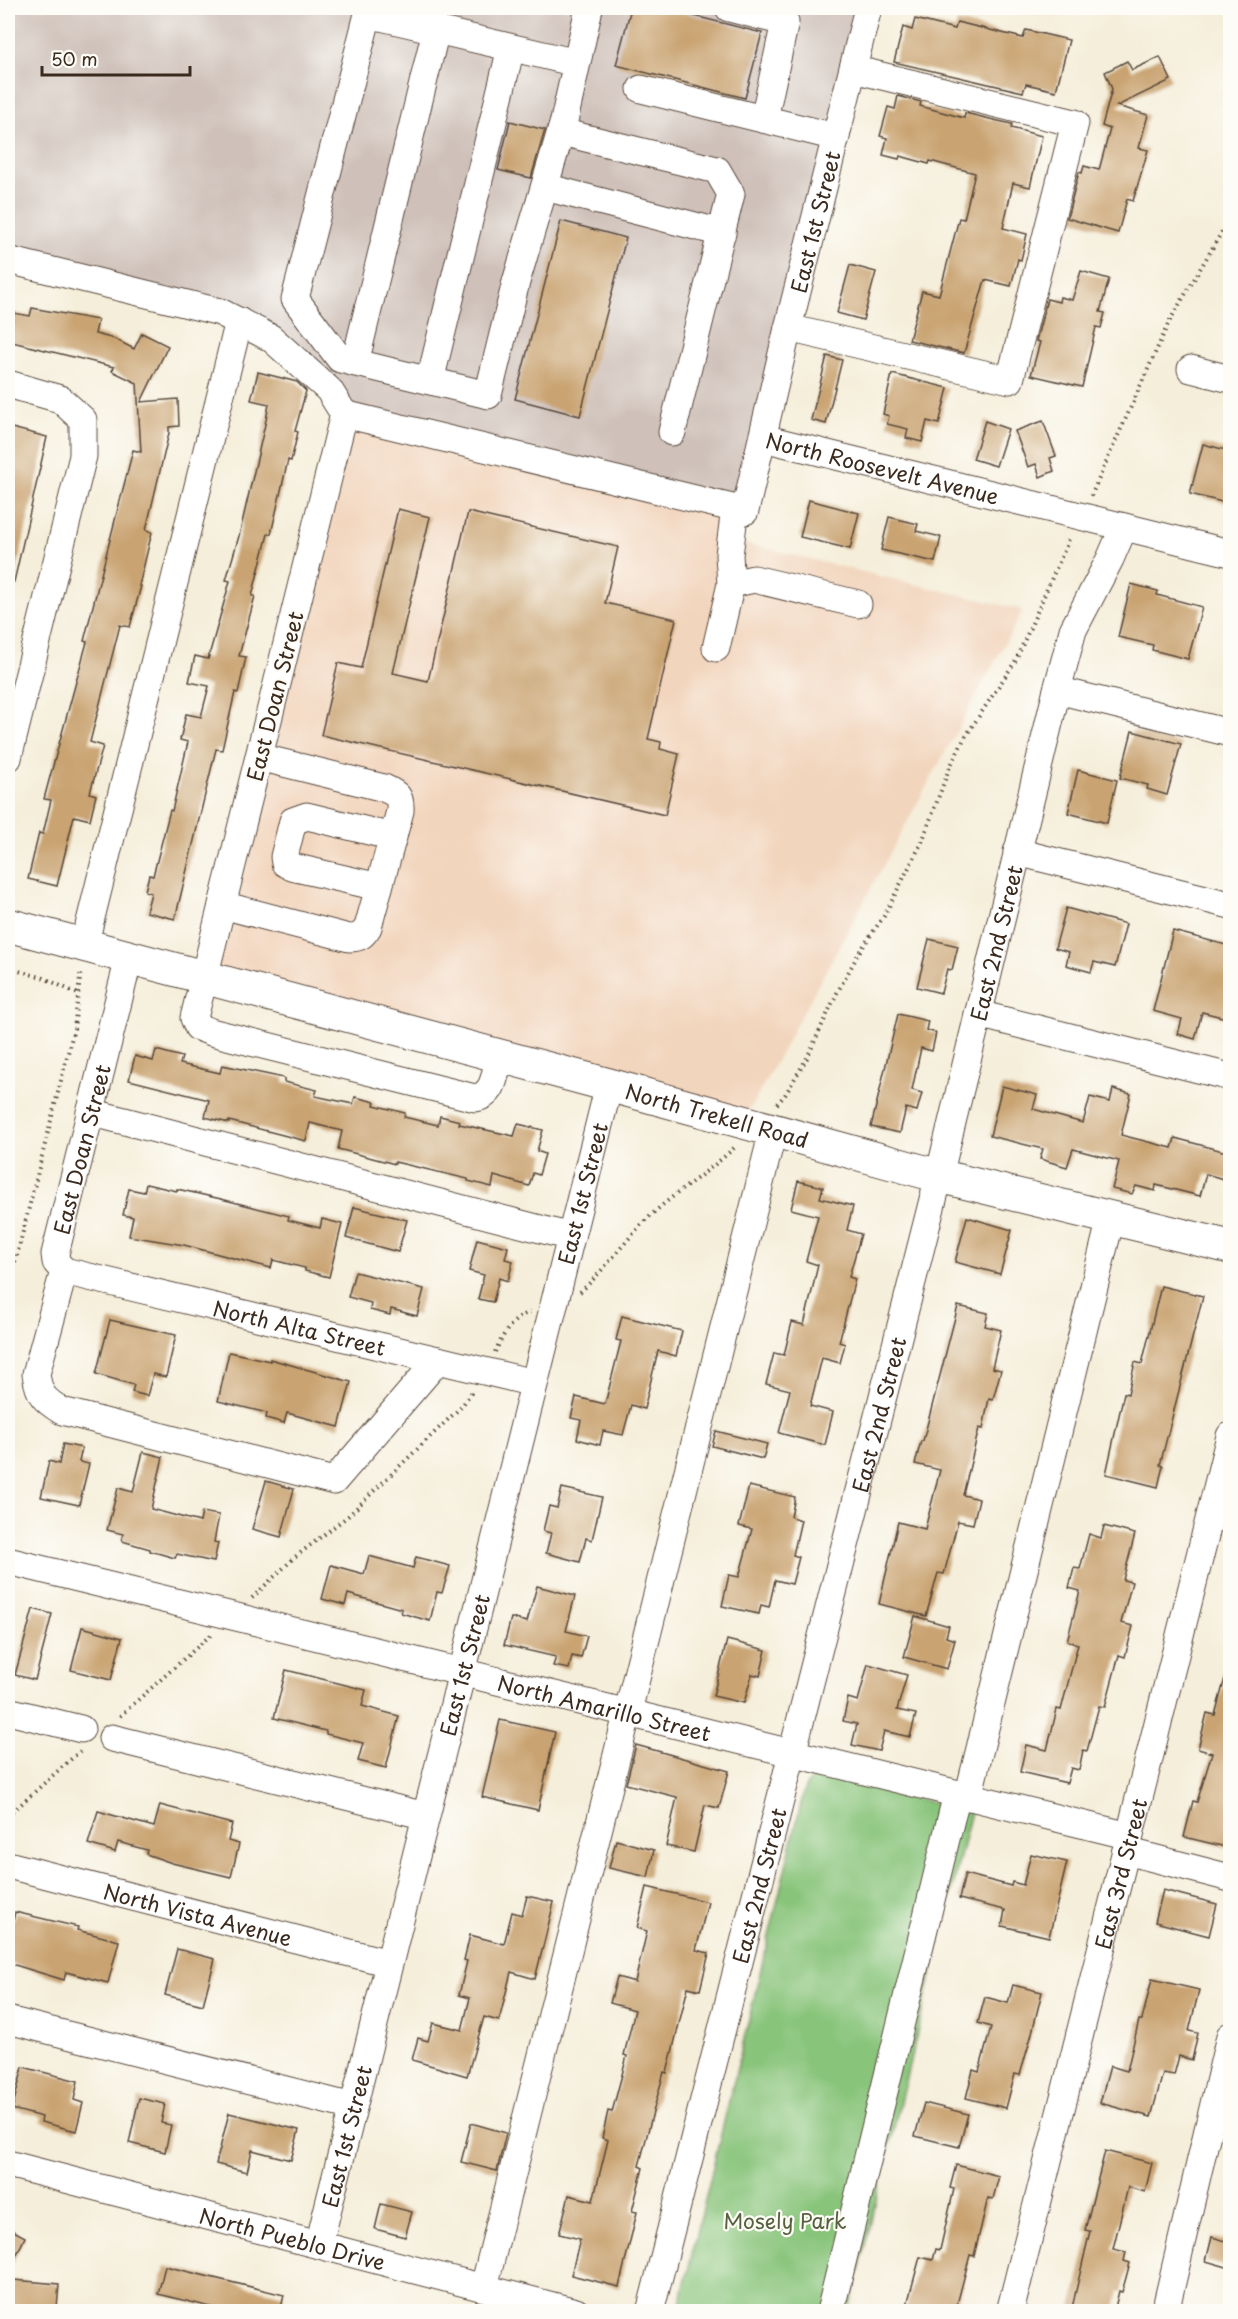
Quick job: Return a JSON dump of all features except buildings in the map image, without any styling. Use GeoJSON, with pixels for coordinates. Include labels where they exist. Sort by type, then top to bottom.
{"type":"FeatureCollection","features":[{"type":"Feature","properties":{"kind":"main road","name":"North Trekell Road"},"geometry":{"type":"LineString","coordinates":[[8,925],[609,1085],[939,1176],[1230,1247]]}},
{"type":"Feature","properties":{"kind":"street"},"geometry":{"type":"LineString","coordinates":[[577,63],[368,14],[295,299],[340,359],[488,395],[516,282],[561,132],[577,63],[589,8]]}},
{"type":"Feature","properties":{"kind":"street"},"geometry":{"type":"LineString","coordinates":[[729,8],[785,22],[764,119]]}},
{"type":"Feature","properties":{"kind":"street","name":"East 1st Street"},"geometry":{"type":"LineString","coordinates":[[764,438],[788,328],[868,8]]}},
{"type":"Feature","properties":{"kind":"street"},"geometry":{"type":"LineString","coordinates":[[355,363],[436,30]]}},
{"type":"Feature","properties":{"kind":"street"},"geometry":{"type":"LineString","coordinates":[[430,381],[511,48]]}},
{"type":"Feature","properties":{"kind":"street"},"geometry":{"type":"LineString","coordinates":[[788,328],[1010,380],[1075,123],[853,69]]}},
{"type":"Feature","properties":{"kind":"street"},"geometry":{"type":"LineString","coordinates":[[641,89],[836,137]]}},
{"type":"Feature","properties":{"kind":"street"},"geometry":{"type":"LineString","coordinates":[[561,132],[717,170],[731,194],[672,432]]}},
{"type":"Feature","properties":{"kind":"street"},"geometry":{"type":"LineString","coordinates":[[545,187],[722,233]]}},
{"type":"Feature","properties":{"kind":"street"},"geometry":{"type":"LineString","coordinates":[[8,260],[220,312],[240,321],[271,338],[329,390],[344,414],[735,508],[729,555],[731,584],[716,648]]}},
{"type":"Feature","properties":{"kind":"street"},"geometry":{"type":"LineString","coordinates":[[84,946],[240,321]]}},
{"type":"Feature","properties":{"kind":"street"},"geometry":{"type":"LineString","coordinates":[[1191,369],[1230,379]]}},
{"type":"Feature","properties":{"kind":"street"},"geometry":{"type":"LineString","coordinates":[[8,384],[60,399],[83,420],[83,456],[8,758]]}},
{"type":"Feature","properties":{"kind":"street","name":"East Doan Street"},"geometry":{"type":"LineString","coordinates":[[344,414],[194,1018],[198,1027],[211,1032],[475,1098],[484,1097],[490,1090],[499,1056]]}},
{"type":"Feature","properties":{"kind":"street","name":"North Roosevelt Avenue"},"geometry":{"type":"LineString","coordinates":[[735,508],[745,510],[764,438],[1230,553]]}},
{"type":"Feature","properties":{"kind":"street","name":"East 2nd Street"},"geometry":{"type":"LineString","coordinates":[[650,2312],[939,1176],[1057,690],[1073,630],[1124,527]]}},
{"type":"Feature","properties":{"kind":"street"},"geometry":{"type":"LineString","coordinates":[[731,584],[754,579],[858,604]]}},
{"type":"Feature","properties":{"kind":"street"},"geometry":{"type":"LineString","coordinates":[[1057,690],[1230,733]]}},
{"type":"Feature","properties":{"kind":"street"},"geometry":{"type":"LineString","coordinates":[[222,905],[349,938],[363,935],[368,927],[400,811],[401,800],[398,795],[384,788],[259,757]]}},
{"type":"Feature","properties":{"kind":"street"},"geometry":{"type":"LineString","coordinates":[[379,887],[292,867],[285,863],[284,857],[293,821],[307,816],[393,837]]}},
{"type":"Feature","properties":{"kind":"street"},"geometry":{"type":"LineString","coordinates":[[1017,852],[1230,905]]}},
{"type":"Feature","properties":{"kind":"street","name":"East Doan Street"},"geometry":{"type":"LineString","coordinates":[[64,1271],[56,1262],[55,1254],[129,958]]}},
{"type":"Feature","properties":{"kind":"street"},"geometry":{"type":"LineString","coordinates":[[978,1014],[1230,1077]]}},
{"type":"Feature","properties":{"kind":"street","name":"East 1st Street"},"geometry":{"type":"LineString","coordinates":[[319,2244],[609,1085]]}},
{"type":"Feature","properties":{"kind":"street"},"geometry":{"type":"LineString","coordinates":[[90,1112],[571,1237]]}},
{"type":"Feature","properties":{"kind":"street"},"geometry":{"type":"LineString","coordinates":[[484,2287],[628,1714],[765,1128]]}},
{"type":"Feature","properties":{"kind":"street"},"geometry":{"type":"LineString","coordinates":[[830,2312],[1111,1218]]}},
{"type":"Feature","properties":{"kind":"street"},"geometry":{"type":"LineString","coordinates":[[64,1271],[36,1374],[38,1389],[47,1402],[62,1411],[333,1481],[438,1360]]}},
{"type":"Feature","properties":{"kind":"street","name":"North Alta Street"},"geometry":{"type":"LineString","coordinates":[[64,1271],[534,1383]]}},
{"type":"Feature","properties":{"kind":"street","name":"East 3rd Street"},"geometry":{"type":"LineString","coordinates":[[1010,2312],[1128,1844],[1223,1495],[1230,1436]]}},
{"type":"Feature","properties":{"kind":"street","name":"North Amarillo Street"},"geometry":{"type":"LineString","coordinates":[[8,1561],[963,1796],[1128,1844],[1230,1878]]}},
{"type":"Feature","properties":{"kind":"street"},"geometry":{"type":"LineString","coordinates":[[8,1711],[82,1738]]}},
{"type":"Feature","properties":{"kind":"street"},"geometry":{"type":"LineString","coordinates":[[115,1728],[426,1816]]}},
{"type":"Feature","properties":{"kind":"street","name":"North Vista Avenue"},"geometry":{"type":"LineString","coordinates":[[8,1865],[389,1963]]}},
{"type":"Feature","properties":{"kind":"street"},"geometry":{"type":"LineString","coordinates":[[8,2020],[353,2107]]}},
{"type":"Feature","properties":{"kind":"street"},"geometry":{"type":"LineString","coordinates":[[1165,2312],[1230,2036]]}},
{"type":"Feature","properties":{"kind":"street","name":"North Pueblo Drive"},"geometry":{"type":"LineString","coordinates":[[8,2164],[576,2312]]}},
{"type":"Feature","properties":{"kind":"path"},"geometry":{"type":"LineString","coordinates":[[571,1296],[581,1292],[648,1217],[765,1128],[807,1058],[836,995],[860,951],[885,916],[922,842],[949,769],[964,739],[1016,660],[1055,566],[1169,322],[1230,218]]}},
{"type":"Feature","properties":{"kind":"path"},"geometry":{"type":"LineString","coordinates":[[8,1290],[69,1052],[84,946]]}},
{"type":"Feature","properties":{"kind":"path"},"geometry":{"type":"LineString","coordinates":[[8,968],[44,978],[78,994]]}},
{"type":"Feature","properties":{"kind":"path"},"geometry":{"type":"LineString","coordinates":[[115,1728],[231,1616],[295,1557],[348,1516],[462,1407],[485,1371],[509,1326],[519,1316],[530,1312],[551,1317]]}},
{"type":"Feature","properties":{"kind":"path"},"geometry":{"type":"LineString","coordinates":[[8,1816],[82,1738]]}},
{"type":"Feature","properties":{"kind":"shaded area"},"geometry":{"type":"Polygon","coordinates":[[[8,8],[868,8],[745,511],[344,414],[271,338],[8,260],[8,8]]]}},
{"type":"Feature","properties":{"kind":"shaded area"},"geometry":{"type":"Polygon","coordinates":[[[344,414],[745,511],[738,542],[1023,610],[743,1122],[204,978],[344,414]]]}},
{"type":"Feature","properties":{"kind":"green space","name":"Mosely Park"},"geometry":{"type":"Polygon","coordinates":[[[825,1776],[971,1812],[849,2311],[678,2312],[805,1787],[814,1777],[825,1776]]]}}]}
